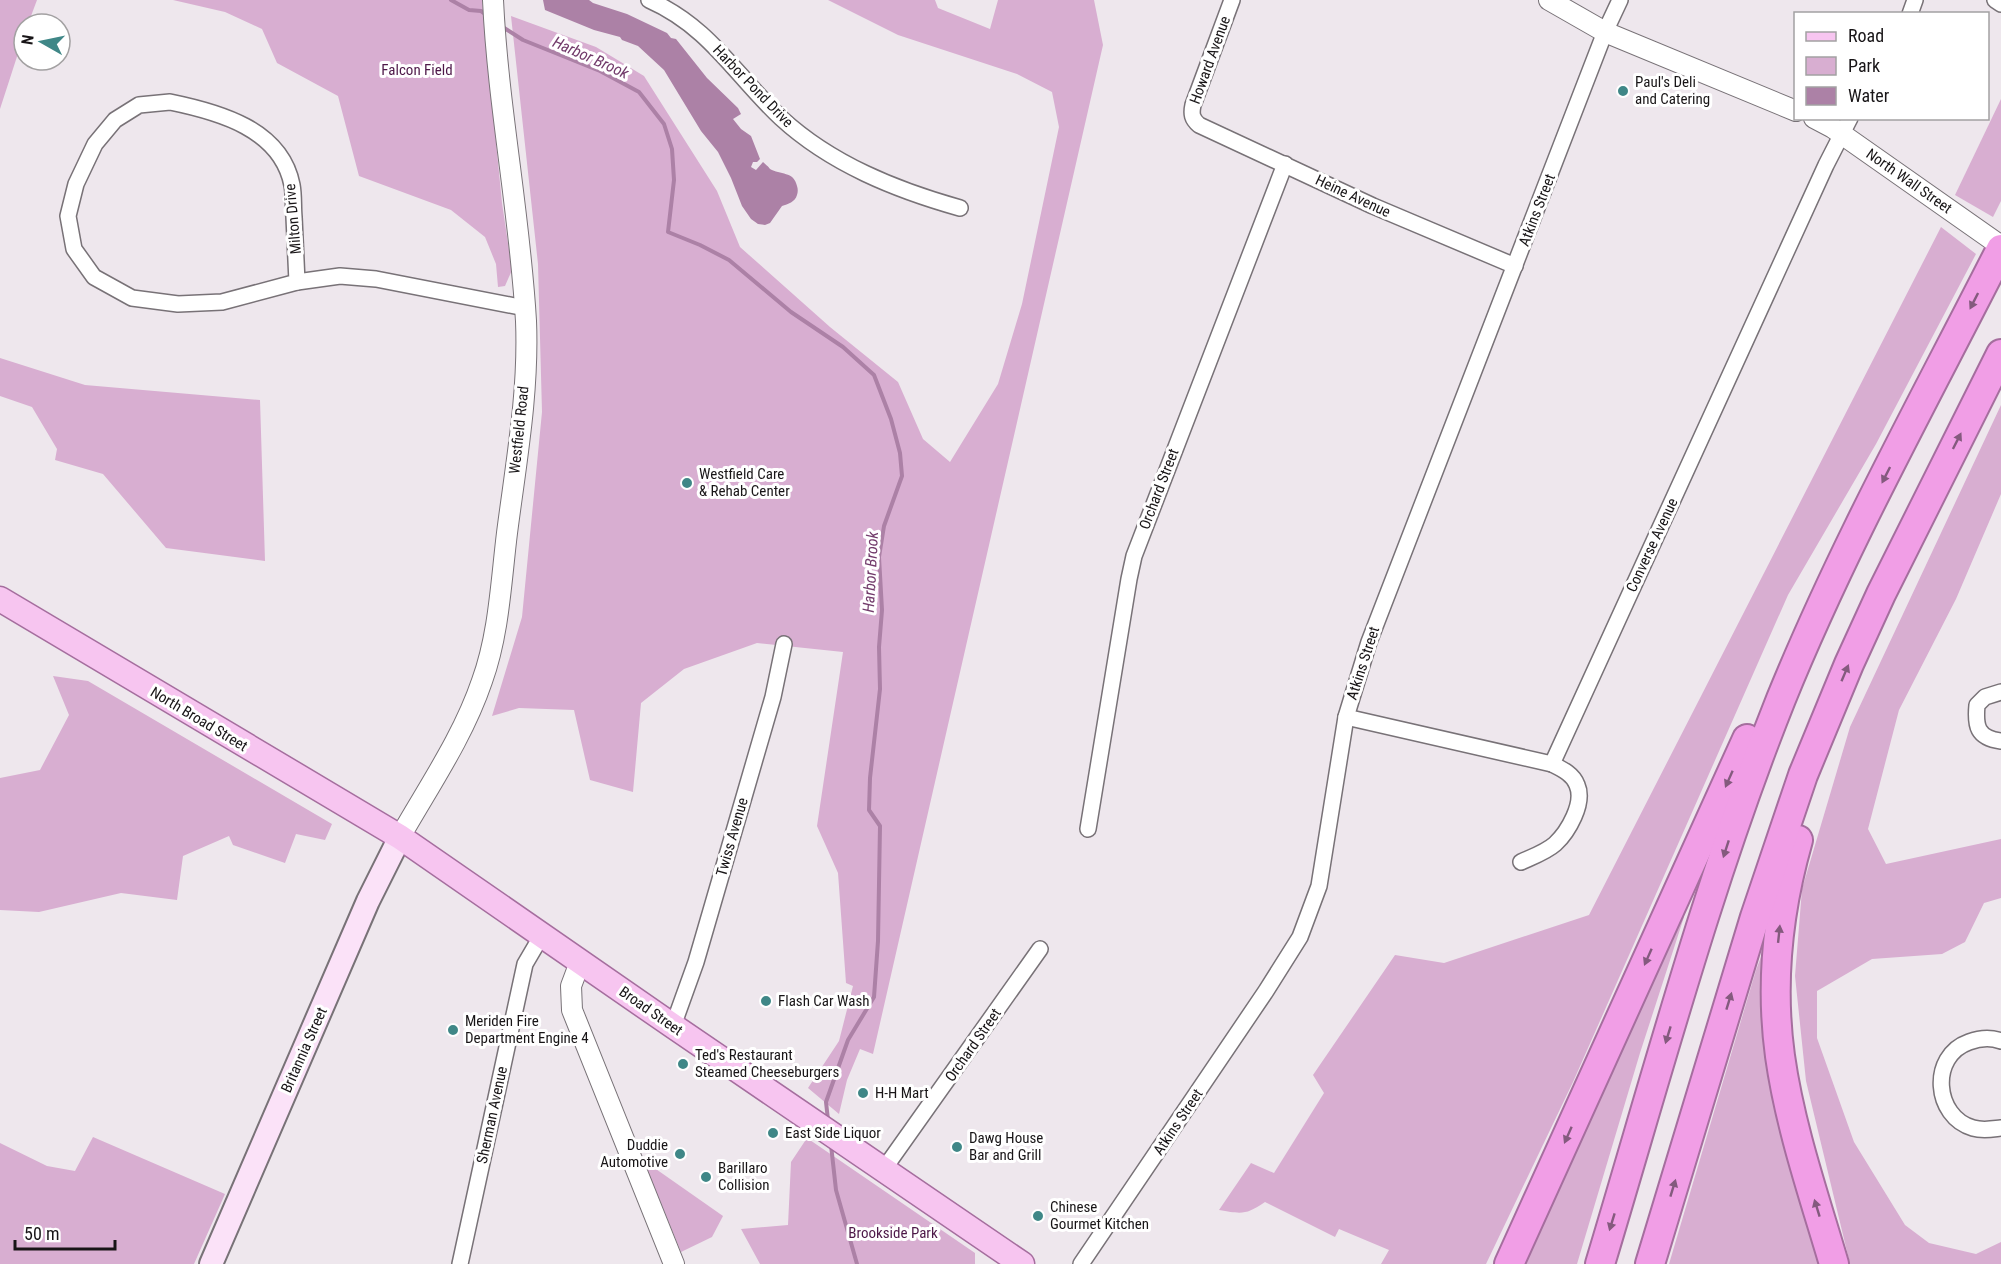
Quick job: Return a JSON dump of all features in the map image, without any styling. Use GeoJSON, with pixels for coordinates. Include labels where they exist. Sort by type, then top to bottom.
{"type":"FeatureCollection","features":[{"type":"Feature","properties":{"kind":"highway"},"geometry":{"type":"LineString","coordinates":[[1600,1264],[1716,879],[1756,763],[1799,657],[1857,531],[2001,248]]}},
{"type":"Feature","properties":{"kind":"highway"},"geometry":{"type":"LineString","coordinates":[[1650,1264],[1766,880],[1822,727],[1889,577],[2001,354]]}},
{"type":"Feature","properties":{"kind":"highway"},"geometry":{"type":"LineString","coordinates":[[1509,1264],[1761,706],[1774,683],[1799,657]]}},
{"type":"Feature","properties":{"kind":"highway"},"geometry":{"type":"LineString","coordinates":[[1822,727],[1819,773],[1793,859],[1782,908],[1777,952],[1776,997],[1779,1046],[1785,1086],[1801,1152],[1834,1264]]}},
{"type":"Feature","properties":{"kind":"main road","name":"North Broad Street"},"geometry":{"type":"LineString","coordinates":[[0,599],[400,837]]}},
{"type":"Feature","properties":{"kind":"main road","name":"Broad Street"},"geometry":{"type":"LineString","coordinates":[[400,837],[1022,1264]]}},
{"type":"Feature","properties":{"kind":"main road","name":"Britannia Street"},"geometry":{"type":"LineString","coordinates":[[212,1264],[368,901],[400,837]]}},
{"type":"Feature","properties":{"kind":"street","name":"Harbor Pond Drive"},"geometry":{"type":"LineString","coordinates":[[649,0],[674,12],[697,29],[782,119],[824,150],[896,187],[960,208]]}},
{"type":"Feature","properties":{"kind":"street","name":"Howard Avenue"},"geometry":{"type":"LineString","coordinates":[[1194,120],[1193,105],[1232,0]]}},
{"type":"Feature","properties":{"kind":"street"},"geometry":{"type":"LineString","coordinates":[[1549,0],[1605,32],[1794,110]]}},
{"type":"Feature","properties":{"kind":"street","name":"Atkins Street"},"geometry":{"type":"LineString","coordinates":[[1081,1264],[1300,938],[1319,886],[1326,856],[1346,717],[1369,642],[1605,32],[1620,0]]}},
{"type":"Feature","properties":{"kind":"street"},"geometry":{"type":"LineString","coordinates":[[1995,0],[2001,4]]}},
{"type":"Feature","properties":{"kind":"street","name":"Westfield Road"},"geometry":{"type":"LineString","coordinates":[[400,837],[471,711],[486,669],[498,611],[525,377],[525,308],[493,1]]}},
{"type":"Feature","properties":{"kind":"street","name":"Milton Drive"},"geometry":{"type":"LineString","coordinates":[[297,282],[292,185],[283,159],[261,137],[234,119],[170,102],[139,105],[115,120],[95,144],[76,184],[68,216],[74,249],[94,277],[132,298],[178,304],[222,302],[297,282],[340,276],[376,279],[525,308]]}},
{"type":"Feature","properties":{"kind":"street","name":"Heine Avenue"},"geometry":{"type":"LineString","coordinates":[[1194,120],[1205,129],[1373,206],[1515,267]]}},
{"type":"Feature","properties":{"kind":"street","name":"North Wall Street"},"geometry":{"type":"LineString","coordinates":[[1822,120],[1846,126],[2001,248]]}},
{"type":"Feature","properties":{"kind":"street","name":"Converse Avenue"},"geometry":{"type":"LineString","coordinates":[[1552,764],[1846,126]]}},
{"type":"Feature","properties":{"kind":"street","name":"Orchard Street"},"geometry":{"type":"LineString","coordinates":[[1088,829],[1134,556],[1284,164]]}},
{"type":"Feature","properties":{"kind":"street","name":"Twiss Avenue"},"geometry":{"type":"LineString","coordinates":[[673,1026],[696,962],[773,697],[784,644]]}},
{"type":"Feature","properties":{"kind":"street"},"geometry":{"type":"LineString","coordinates":[[2001,692],[1985,697],[1977,705],[1976,718],[1979,731],[1990,740],[2001,741]]}},
{"type":"Feature","properties":{"kind":"street"},"geometry":{"type":"LineString","coordinates":[[1346,717],[1552,764],[1572,776],[1578,786],[1579,798],[1573,821],[1554,846],[1521,862]]}},
{"type":"Feature","properties":{"kind":"street","name":"Sherman Avenue"},"geometry":{"type":"LineString","coordinates":[[460,1264],[525,964],[542,935]]}},
{"type":"Feature","properties":{"kind":"street","name":"Orchard Street"},"geometry":{"type":"LineString","coordinates":[[884,1169],[1040,949]]}},
{"type":"Feature","properties":{"kind":"street"},"geometry":{"type":"LineString","coordinates":[[580,962],[571,986],[572,1010],[674,1264]]}},
{"type":"Feature","properties":{"kind":"street"},"geometry":{"type":"LineString","coordinates":[[2001,1041],[1979,1038],[1964,1044],[1952,1053],[1944,1064],[1940,1082],[1942,1097],[1949,1111],[1960,1122],[1973,1128],[1988,1130],[2001,1128]]}},
{"type":"Feature","properties":{"kind":"green space"},"geometry":{"type":"Polygon","coordinates":[[[0,0],[37,0],[32,12],[12,12],[12,72],[0,109],[0,0]]]}},
{"type":"Feature","properties":{"kind":"green space","name":"Falcon Field"},"geometry":{"type":"Polygon","coordinates":[[[173,0],[482,0],[502,203],[512,270],[505,286],[498,287],[496,264],[485,237],[451,210],[359,176],[338,96],[277,63],[262,29],[225,12],[173,0]]]}},
{"type":"Feature","properties":{"kind":"green space"},"geometry":{"type":"Polygon","coordinates":[[[828,0],[935,0],[938,8],[990,29],[998,0],[1094,0],[1103,45],[873,1054],[860,1049],[847,1080],[839,1114],[808,1088],[839,1041],[853,986],[846,983],[838,873],[817,826],[843,652],[757,643],[684,669],[641,703],[633,792],[590,780],[574,710],[519,708],[492,716],[522,617],[542,412],[538,264],[511,16],[596,47],[644,76],[717,191],[740,247],[830,327],[898,382],[923,439],[950,462],[998,384],[1022,304],[1059,127],[1052,92],[1017,74],[898,35],[828,0]]]}},
{"type":"Feature","properties":{"kind":"green space"},"geometry":{"type":"Polygon","coordinates":[[[2001,99],[2001,201],[1993,217],[1955,195],[2001,99]]]}},
{"type":"Feature","properties":{"kind":"green space"},"geometry":{"type":"Polygon","coordinates":[[[1941,227],[1976,254],[1876,444],[1788,595],[1573,1082],[1486,1264],[1381,1264],[1389,1250],[1339,1229],[1335,1237],[1265,1202],[1244,1212],[1219,1210],[1251,1163],[1274,1173],[1324,1093],[1313,1075],[1395,955],[1444,963],[1589,915],[1941,227]]]}},
{"type":"Feature","properties":{"kind":"green space"},"geometry":{"type":"Polygon","coordinates":[[[0,358],[85,385],[260,400],[265,561],[166,548],[103,474],[55,460],[57,449],[32,407],[0,396],[0,358]]]}},
{"type":"Feature","properties":{"kind":"green space"},"geometry":{"type":"Polygon","coordinates":[[[2001,405],[2001,494],[1956,599],[1899,710],[1868,829],[1886,864],[2001,839],[2001,898],[1984,903],[1965,942],[1942,954],[1872,959],[1817,991],[1817,1038],[1854,1142],[1905,1225],[1929,1243],[1976,1254],[2001,1242],[2001,1264],[1850,1264],[1806,1081],[1795,976],[1802,889],[1850,727],[2001,405]]]}},
{"type":"Feature","properties":{"kind":"green space"},"geometry":{"type":"Polygon","coordinates":[[[53,676],[88,681],[332,824],[325,840],[296,834],[285,863],[233,845],[229,836],[183,856],[177,900],[121,893],[39,912],[0,910],[0,778],[40,770],[69,715],[53,676]]]}},
{"type":"Feature","properties":{"kind":"green space"},"geometry":{"type":"Polygon","coordinates":[[[1676,913],[1684,917],[1640,1053],[1577,1264],[1518,1264],[1676,913]]]}},
{"type":"Feature","properties":{"kind":"green space"},"geometry":{"type":"Polygon","coordinates":[[[1770,933],[1825,1264],[1669,1264],[1756,970],[1770,933]]]}},
{"type":"Feature","properties":{"kind":"green space"},"geometry":{"type":"Polygon","coordinates":[[[93,1137],[225,1194],[194,1264],[0,1264],[0,1143],[47,1166],[75,1171],[93,1137]]]}},
{"type":"Feature","properties":{"kind":"green space","name":"Brookside Park"},"geometry":{"type":"Polygon","coordinates":[[[807,1138],[975,1253],[975,1264],[760,1264],[741,1229],[788,1225],[791,1162],[807,1138]]]}},
{"type":"Feature","properties":{"kind":"green space"},"geometry":{"type":"Polygon","coordinates":[[[643,1160],[723,1216],[712,1237],[681,1252],[643,1160]]]}},
{"type":"Feature","properties":{"kind":"water"},"geometry":{"type":"Polygon","coordinates":[[[543,0],[589,0],[627,14],[676,39],[707,78],[738,108],[741,114],[733,119],[751,136],[760,159],[753,162],[751,167],[756,170],[763,162],[770,169],[793,178],[798,189],[795,199],[782,206],[770,223],[758,224],[751,219],[742,206],[718,152],[701,131],[664,70],[638,46],[620,37],[594,30],[545,10],[543,0]]]}},
{"type":"Feature","properties":{"kind":"waterway","name":"Harbor Brook"},"geometry":{"type":"LineString","coordinates":[[451,0],[469,10],[481,11],[488,16]]}},
{"type":"Feature","properties":{"kind":"waterway","name":"Harbor Brook"},"geometry":{"type":"LineString","coordinates":[[501,26],[523,40],[600,71],[639,92],[664,124],[672,149],[674,180],[668,232],[729,260],[791,312],[843,347],[874,375],[891,419],[900,453],[902,476],[884,526],[879,557],[882,610],[879,647],[880,689],[870,778],[869,810],[880,826],[878,941],[874,997],[848,1040],[826,1102],[828,1120]]}},
{"type":"Feature","properties":{"kind":"waterway","name":"Harbor Brook"},"geometry":{"type":"LineString","coordinates":[[831,1145],[836,1190],[857,1264]]}},
{"type":"Feature","properties":{"kind":"place","name":"Paul's Deli and Catering"},"geometry":{"type":"Point","coordinates":[1623,91]}},
{"type":"Feature","properties":{"kind":"place","name":"Westfield Care & Rehab Center"},"geometry":{"type":"Point","coordinates":[687,483]}},
{"type":"Feature","properties":{"kind":"place","name":"Flash Car Wash"},"geometry":{"type":"Point","coordinates":[766,1001]}},
{"type":"Feature","properties":{"kind":"place","name":"Meriden Fire Department Engine 4"},"geometry":{"type":"Point","coordinates":[453,1030]}},
{"type":"Feature","properties":{"kind":"place","name":"Ted's Restaurant Steamed Cheeseburgers"},"geometry":{"type":"Point","coordinates":[683,1064]}},
{"type":"Feature","properties":{"kind":"place","name":"H-H Mart"},"geometry":{"type":"Point","coordinates":[863,1093]}},
{"type":"Feature","properties":{"kind":"place","name":"East Side Liquor"},"geometry":{"type":"Point","coordinates":[773,1133]}},
{"type":"Feature","properties":{"kind":"place","name":"Dawg House Bar and Grill"},"geometry":{"type":"Point","coordinates":[957,1147]}},
{"type":"Feature","properties":{"kind":"place","name":"Duddie Automotive"},"geometry":{"type":"Point","coordinates":[680,1154]}},
{"type":"Feature","properties":{"kind":"place","name":"Barillaro Collision"},"geometry":{"type":"Point","coordinates":[706,1177]}},
{"type":"Feature","properties":{"kind":"place","name":"Chinese Gourmet Kitchen"},"geometry":{"type":"Point","coordinates":[1038,1216]}}]}
